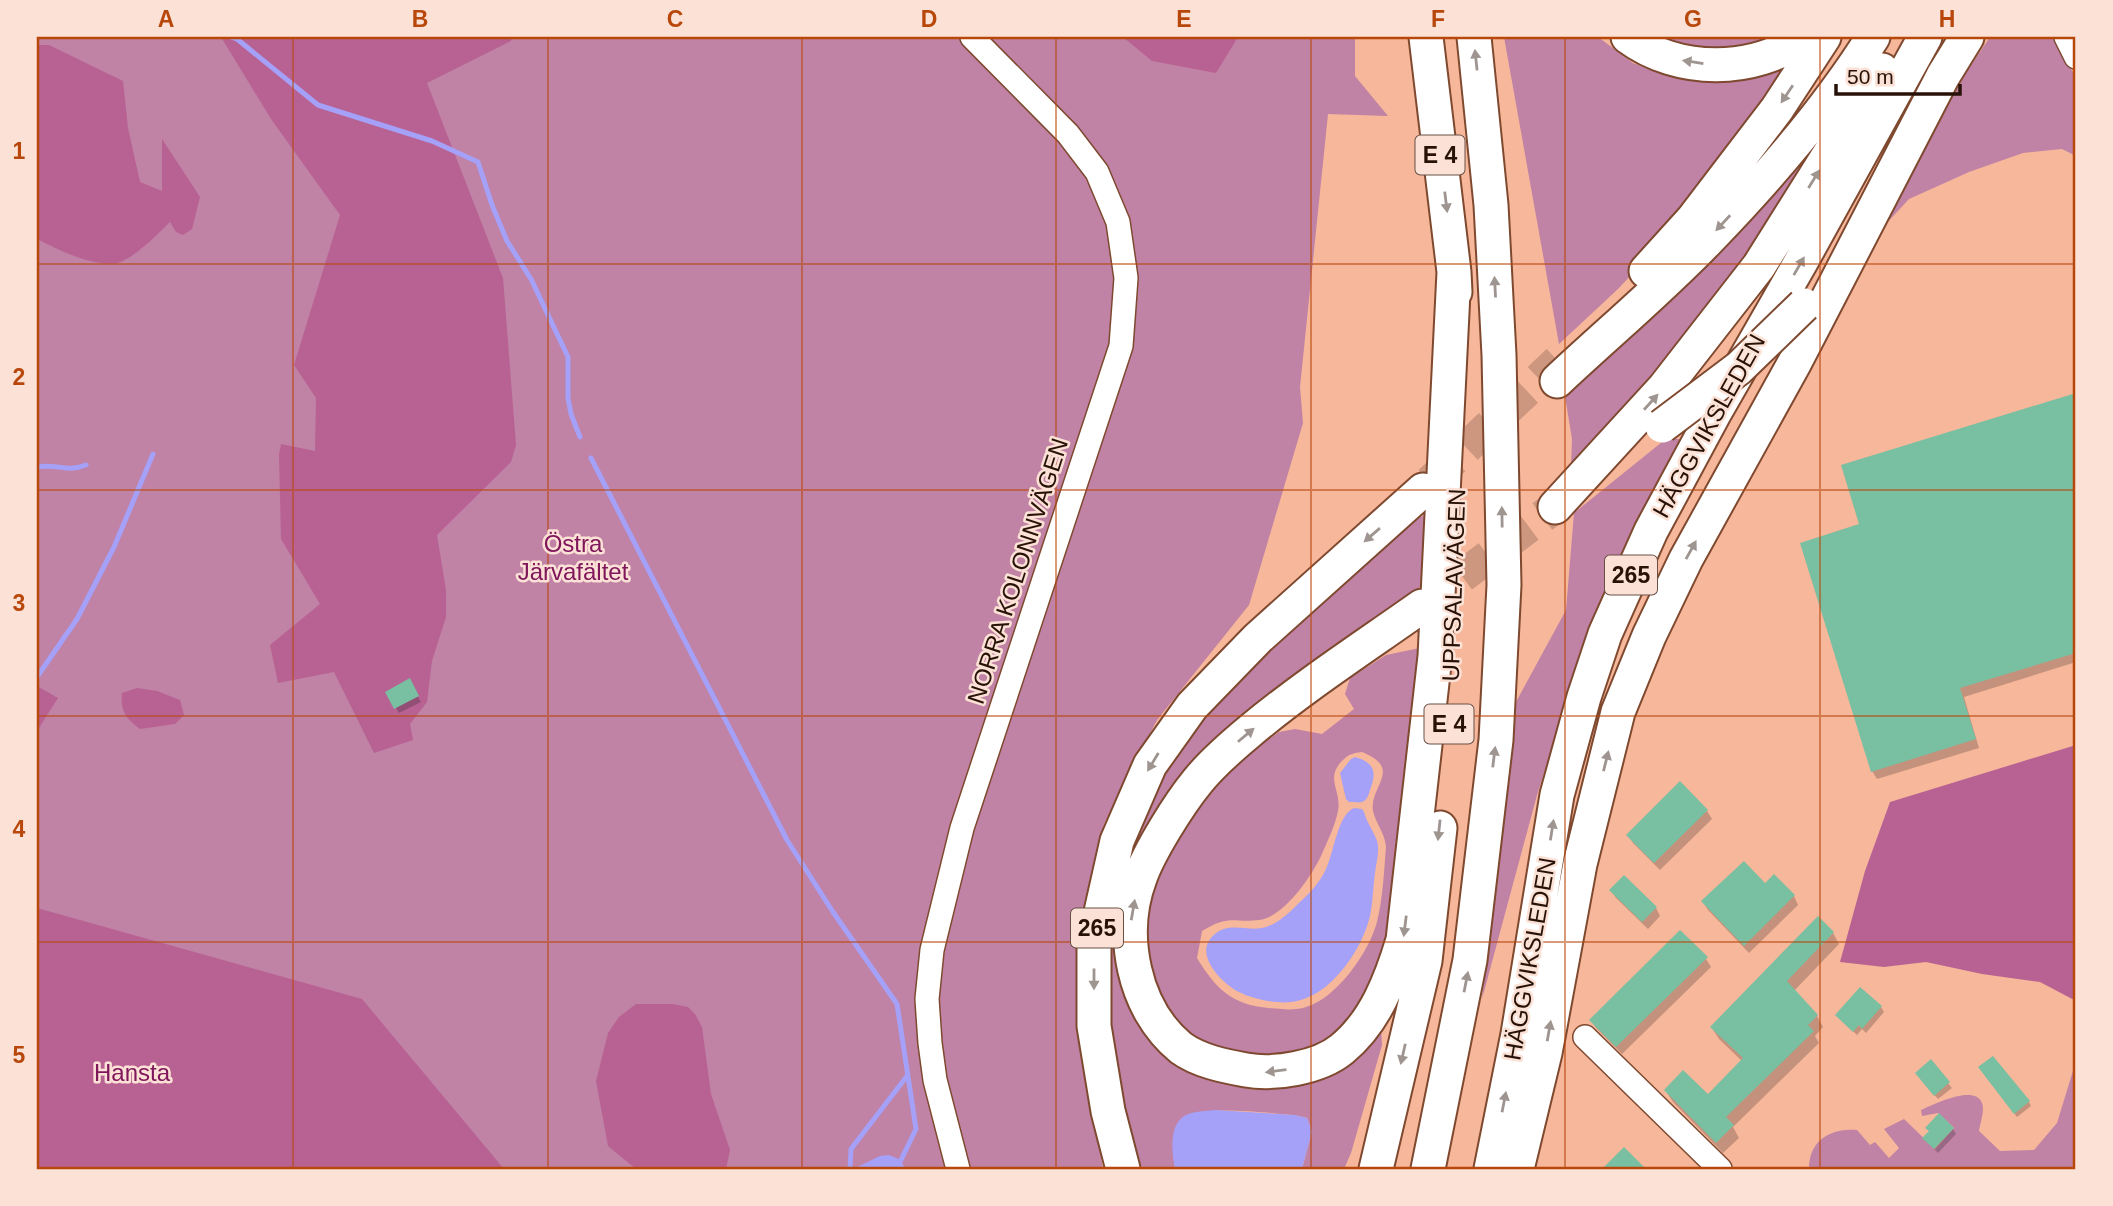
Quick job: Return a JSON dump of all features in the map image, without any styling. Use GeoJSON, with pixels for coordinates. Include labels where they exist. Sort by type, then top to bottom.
{"type":"FeatureCollection","features":[{"type":"Feature","properties":{"kind":"highway","name":"UPPSALAVÄGEN"},"geometry":{"type":"LineString","coordinates":[[1376,1169],[1425,961],[1447,761],[1458,566],[1454,272],[1426,37]]}},
{"type":"Feature","properties":{"kind":"highway","name":"UPPSALAVÄGEN"},"geometry":{"type":"LineString","coordinates":[[1428,1169],[1470,960],[1496,740],[1504,585],[1499,355],[1490,205],[1474,37]]}},
{"type":"Feature","properties":{"kind":"highway"},"geometry":{"type":"LineString","coordinates":[[1628,37],[1640,46],[1668,57],[1699,64],[1729,64],[1758,60],[1792,46],[1804,37]]}},
{"type":"Feature","properties":{"kind":"highway"},"geometry":{"type":"LineString","coordinates":[[1824,37],[1777,109],[1693,219],[1557,371],[1707,241],[1808,127],[1873,37]]}},
{"type":"Feature","properties":{"kind":"highway"},"geometry":{"type":"LineString","coordinates":[[1870,219],[1804,305],[1739,368],[1555,507],[1664,387],[1759,266],[1903,37]]}},
{"type":"Feature","properties":{"kind":"highway","name":"HÄGGVIKSLEDEN"},"geometry":{"type":"LineString","coordinates":[[1491,1169],[1518,1034],[1557,795],[1605,634],[1651,531],[1689,460],[1925,37]]}},
{"type":"Feature","properties":{"kind":"highway"},"geometry":{"type":"LineString","coordinates":[[1517,1169],[1545,1054],[1580,864],[1618,712],[1648,636],[1686,559],[1795,362],[1943,76],[1967,37]]}},
{"type":"Feature","properties":{"kind":"highway"},"geometry":{"type":"LineString","coordinates":[[1907,146],[1980,37]]}},
{"type":"Feature","properties":{"kind":"highway"},"geometry":{"type":"LineString","coordinates":[[1422,606],[1278,708],[1233,746],[1197,782],[1156,845],[1140,878],[1130,918],[1132,957],[1142,997],[1162,1027],[1182,1049],[1219,1066],[1263,1073],[1302,1068],[1340,1051],[1364,1026],[1391,980],[1403,940],[1435,656],[1454,272]]}},
{"type":"Feature","properties":{"kind":"highway","name":"265"},"geometry":{"type":"LineString","coordinates":[[1123,1169],[1108,1111],[1094,1026],[1094,943],[1117,841],[1150,765],[1192,706],[1258,638],[1423,489]]}},
{"type":"Feature","properties":{"kind":"street","name":"NORRA KOLONNVÄGEN"},"geometry":{"type":"LineString","coordinates":[[958,1169],[935,1080],[930,1043],[927,999],[932,950],[962,828],[1121,346],[1126,278],[1118,222],[1097,172],[1068,134],[972,37]]}},
{"type":"Feature","properties":{"kind":"street"},"geometry":{"type":"LineString","coordinates":[[2066,37],[2076,57]]}},
{"type":"Feature","properties":{"kind":"street"},"geometry":{"type":"LineString","coordinates":[[1585,1037],[1720,1169]]}},
{"type":"Feature","properties":{"kind":"green space","name":"Östra Järvafältet"},"geometry":{"type":"Polygon","coordinates":[[[37,37],[1355,37],[1355,76],[1388,116],[1328,114],[1300,387],[1303,423],[1249,605],[1157,720],[1104,824],[1088,892],[1078,956],[1089,1088],[1103,1169],[37,1169],[37,37]]]}},
{"type":"Feature","properties":{"kind":"green space"},"geometry":{"type":"Polygon","coordinates":[[[221,37],[512,37],[511,41],[427,83],[503,278],[516,445],[511,462],[437,535],[446,590],[446,617],[432,661],[427,702],[410,724],[413,740],[374,753],[334,672],[278,683],[270,645],[320,604],[281,539],[279,454],[281,444],[315,451],[316,398],[294,365],[340,215],[271,119],[221,37]]]}},
{"type":"Feature","properties":{"kind":"green space"},"geometry":{"type":"Polygon","coordinates":[[[1123,37],[1238,37],[1216,73],[1152,61],[1123,37]]]}},
{"type":"Feature","properties":{"kind":"green space"},"geometry":{"type":"Polygon","coordinates":[[[1504,37],[1598,37],[1633,63],[1667,76],[1722,80],[1805,56],[1682,221],[1618,289],[1559,344],[1504,37]]]}},
{"type":"Feature","properties":{"kind":"green space"},"geometry":{"type":"Polygon","coordinates":[[[1654,37],[1778,37],[1757,46],[1687,50],[1654,37]]]}},
{"type":"Feature","properties":{"kind":"green space"},"geometry":{"type":"Polygon","coordinates":[[[1990,37],[2051,37],[2056,41],[2076,78],[2076,156],[2062,149],[2023,153],[1969,172],[1909,199],[1885,225],[1920,153],[1962,79],[1990,37]]]}},
{"type":"Feature","properties":{"kind":"green space"},"geometry":{"type":"Polygon","coordinates":[[[37,45],[49,45],[123,81],[128,128],[140,182],[162,191],[162,139],[200,197],[192,229],[183,235],[176,232],[170,222],[137,252],[123,261],[107,264],[87,260],[37,239],[37,45]]]}},
{"type":"Feature","properties":{"kind":"green space"},"geometry":{"type":"Polygon","coordinates":[[[1856,84],[1687,348],[1571,466],[1572,439],[1564,390],[1856,84]]]}},
{"type":"Feature","properties":{"kind":"green space"},"geometry":{"type":"Polygon","coordinates":[[[1667,438],[1679,439],[1684,444],[1575,677],[1537,795],[1482,999],[1516,702],[1566,610],[1574,513],[1667,438]]]}},
{"type":"Feature","properties":{"kind":"green space"},"geometry":{"type":"Polygon","coordinates":[[[1427,514],[1426,584],[1240,726],[1124,905],[1177,1062],[1221,1083],[1254,1090],[1282,1087],[1381,1027],[1382,1045],[1351,1153],[1344,1169],[1302,1169],[1312,1131],[1307,1118],[1233,1111],[1199,1112],[1186,1116],[1176,1127],[1173,1139],[1175,1169],[1142,1169],[1117,1076],[1112,1045],[1110,1000],[1111,956],[1117,912],[1126,869],[1140,827],[1158,787],[1180,749],[1228,686],[1305,612],[1413,521],[1427,514]]]}},
{"type":"Feature","properties":{"kind":"green space"},"geometry":{"type":"Polygon","coordinates":[[[1420,648],[1392,944],[1347,1029],[1322,1047],[1251,1065],[1183,1034],[1151,987],[1142,934],[1150,895],[1170,852],[1190,820],[1223,779],[1251,752],[1279,732],[1295,729],[1322,734],[1354,709],[1345,694],[1350,678],[1386,655],[1420,648]],[[1362,752],[1351,754],[1337,767],[1334,779],[1339,804],[1333,828],[1321,856],[1296,895],[1278,912],[1268,917],[1259,920],[1225,921],[1202,931],[1197,958],[1226,994],[1256,1006],[1292,1009],[1306,1007],[1329,994],[1359,960],[1377,922],[1386,847],[1373,811],[1373,802],[1383,772],[1381,765],[1362,752]]]}},
{"type":"Feature","properties":{"kind":"green space"},"geometry":{"type":"Polygon","coordinates":[[[37,686],[58,698],[37,731],[37,686]]]}},
{"type":"Feature","properties":{"kind":"green space"},"geometry":{"type":"Polygon","coordinates":[[[137,688],[157,691],[180,700],[184,715],[175,724],[140,729],[128,718],[122,705],[122,693],[137,688]]]}},
{"type":"Feature","properties":{"kind":"green space"},"geometry":{"type":"Polygon","coordinates":[[[2076,745],[2076,1001],[2040,982],[1982,974],[1926,962],[1884,967],[1840,962],[1865,871],[1890,802],[2076,745]]]}},
{"type":"Feature","properties":{"kind":"green space","name":"Hansta"},"geometry":{"type":"Polygon","coordinates":[[[37,908],[362,999],[504,1169],[37,1169],[37,908]]]}},
{"type":"Feature","properties":{"kind":"green space"},"geometry":{"type":"Polygon","coordinates":[[[636,1004],[673,1004],[688,1007],[695,1014],[702,1027],[711,1094],[730,1150],[726,1169],[636,1169],[608,1146],[596,1081],[608,1033],[619,1017],[636,1004]]]}},
{"type":"Feature","properties":{"kind":"green space"},"geometry":{"type":"Polygon","coordinates":[[[2076,1061],[2076,1169],[1809,1169],[1817,1143],[1839,1131],[1857,1130],[1870,1145],[1875,1142],[1889,1158],[1899,1148],[1884,1129],[1904,1119],[1935,1149],[1954,1128],[1938,1113],[1922,1116],[1921,1110],[1963,1095],[1971,1095],[1982,1103],[1979,1131],[2000,1151],[2034,1150],[2057,1123],[2076,1061]]]}},
{"type":"Feature","properties":{"kind":"shaded area"},"geometry":{"type":"Polygon","coordinates":[[[1355,757],[1370,764],[1373,781],[1364,801],[1349,802],[1340,773],[1355,757]]]}},
{"type":"Feature","properties":{"kind":"shaded area"},"geometry":{"type":"Polygon","coordinates":[[[1354,808],[1364,812],[1378,849],[1370,916],[1352,957],[1331,982],[1305,999],[1272,1002],[1239,992],[1213,969],[1206,953],[1211,938],[1224,929],[1266,927],[1289,913],[1321,878],[1329,862],[1340,825],[1354,808]]]}},
{"type":"Feature","properties":{"kind":"shaded area"},"geometry":{"type":"Polygon","coordinates":[[[1215,1110],[1307,1118],[1312,1131],[1302,1169],[1175,1169],[1173,1139],[1180,1119],[1189,1114],[1215,1110]]]}},
{"type":"Feature","properties":{"kind":"shaded area"},"geometry":{"type":"Polygon","coordinates":[[[889,1155],[901,1160],[905,1169],[853,1169],[880,1156],[889,1155]]]}},
{"type":"Feature","properties":{"kind":"building"},"geometry":{"type":"Polygon","coordinates":[[[2076,393],[2076,653],[1960,688],[1976,739],[1871,772],[1800,543],[1859,524],[1841,465],[2076,393]]]}},
{"type":"Feature","properties":{"kind":"building"},"geometry":{"type":"Polygon","coordinates":[[[410,678],[419,696],[394,709],[385,692],[410,678]]]}},
{"type":"Feature","properties":{"kind":"building"},"geometry":{"type":"Polygon","coordinates":[[[1680,781],[1708,810],[1654,863],[1626,835],[1680,781]]]}},
{"type":"Feature","properties":{"kind":"building"},"geometry":{"type":"Polygon","coordinates":[[[1744,861],[1765,883],[1774,874],[1795,895],[1744,946],[1701,901],[1744,861]]]}},
{"type":"Feature","properties":{"kind":"building"},"geometry":{"type":"Polygon","coordinates":[[[1624,875],[1657,907],[1642,922],[1609,890],[1624,875]]]}},
{"type":"Feature","properties":{"kind":"building"},"geometry":{"type":"Polygon","coordinates":[[[1818,916],[1834,932],[1787,981],[1818,1015],[1808,1025],[1814,1031],[1726,1117],[1734,1125],[1716,1143],[1664,1090],[1683,1070],[1708,1094],[1743,1058],[1710,1027],[1818,916]]]}},
{"type":"Feature","properties":{"kind":"building"},"geometry":{"type":"Polygon","coordinates":[[[1680,930],[1708,957],[1616,1047],[1589,1020],[1680,930]]]}},
{"type":"Feature","properties":{"kind":"building"},"geometry":{"type":"Polygon","coordinates":[[[1860,987],[1882,1006],[1862,1029],[1859,1025],[1853,1032],[1835,1015],[1860,987]]]}},
{"type":"Feature","properties":{"kind":"building"},"geometry":{"type":"Polygon","coordinates":[[[1993,1056],[2030,1101],[2014,1114],[1978,1067],[1993,1056]]]}},
{"type":"Feature","properties":{"kind":"building"},"geometry":{"type":"Polygon","coordinates":[[[1931,1059],[1950,1082],[1934,1096],[1915,1073],[1931,1059]]]}},
{"type":"Feature","properties":{"kind":"building"},"geometry":{"type":"Polygon","coordinates":[[[1939,1113],[1954,1128],[1934,1149],[1922,1138],[1929,1131],[1925,1128],[1939,1113]]]}},
{"type":"Feature","properties":{"kind":"building"},"geometry":{"type":"Polygon","coordinates":[[[1624,1147],[1646,1169],[1602,1169],[1624,1147]]]}},
{"type":"Feature","properties":{"kind":"waterway"},"geometry":{"type":"LineString","coordinates":[[231,37],[237,39],[318,105],[432,141],[478,162],[507,241],[531,279],[568,357],[568,398],[580,437]]}},
{"type":"Feature","properties":{"kind":"waterway"},"geometry":{"type":"LineString","coordinates":[[37,677],[77,619],[114,547],[153,454]]}},
{"type":"Feature","properties":{"kind":"waterway"},"geometry":{"type":"LineString","coordinates":[[591,458],[787,840],[897,1004],[916,1129],[901,1160]]}},
{"type":"Feature","properties":{"kind":"waterway"},"geometry":{"type":"LineString","coordinates":[[37,467],[72,468],[86,465]]}},
{"type":"Feature","properties":{"kind":"waterway"},"geometry":{"type":"LineString","coordinates":[[850,1169],[851,1149],[907,1076]]}},
{"type":"Feature","properties":{"kind":"tunnel"},"geometry":{"type":"LineString","coordinates":[[1430,482],[1558,361]]}},
{"type":"Feature","properties":{"kind":"tunnel"},"geometry":{"type":"LineString","coordinates":[[1422,606],[1555,507]]}}]}
